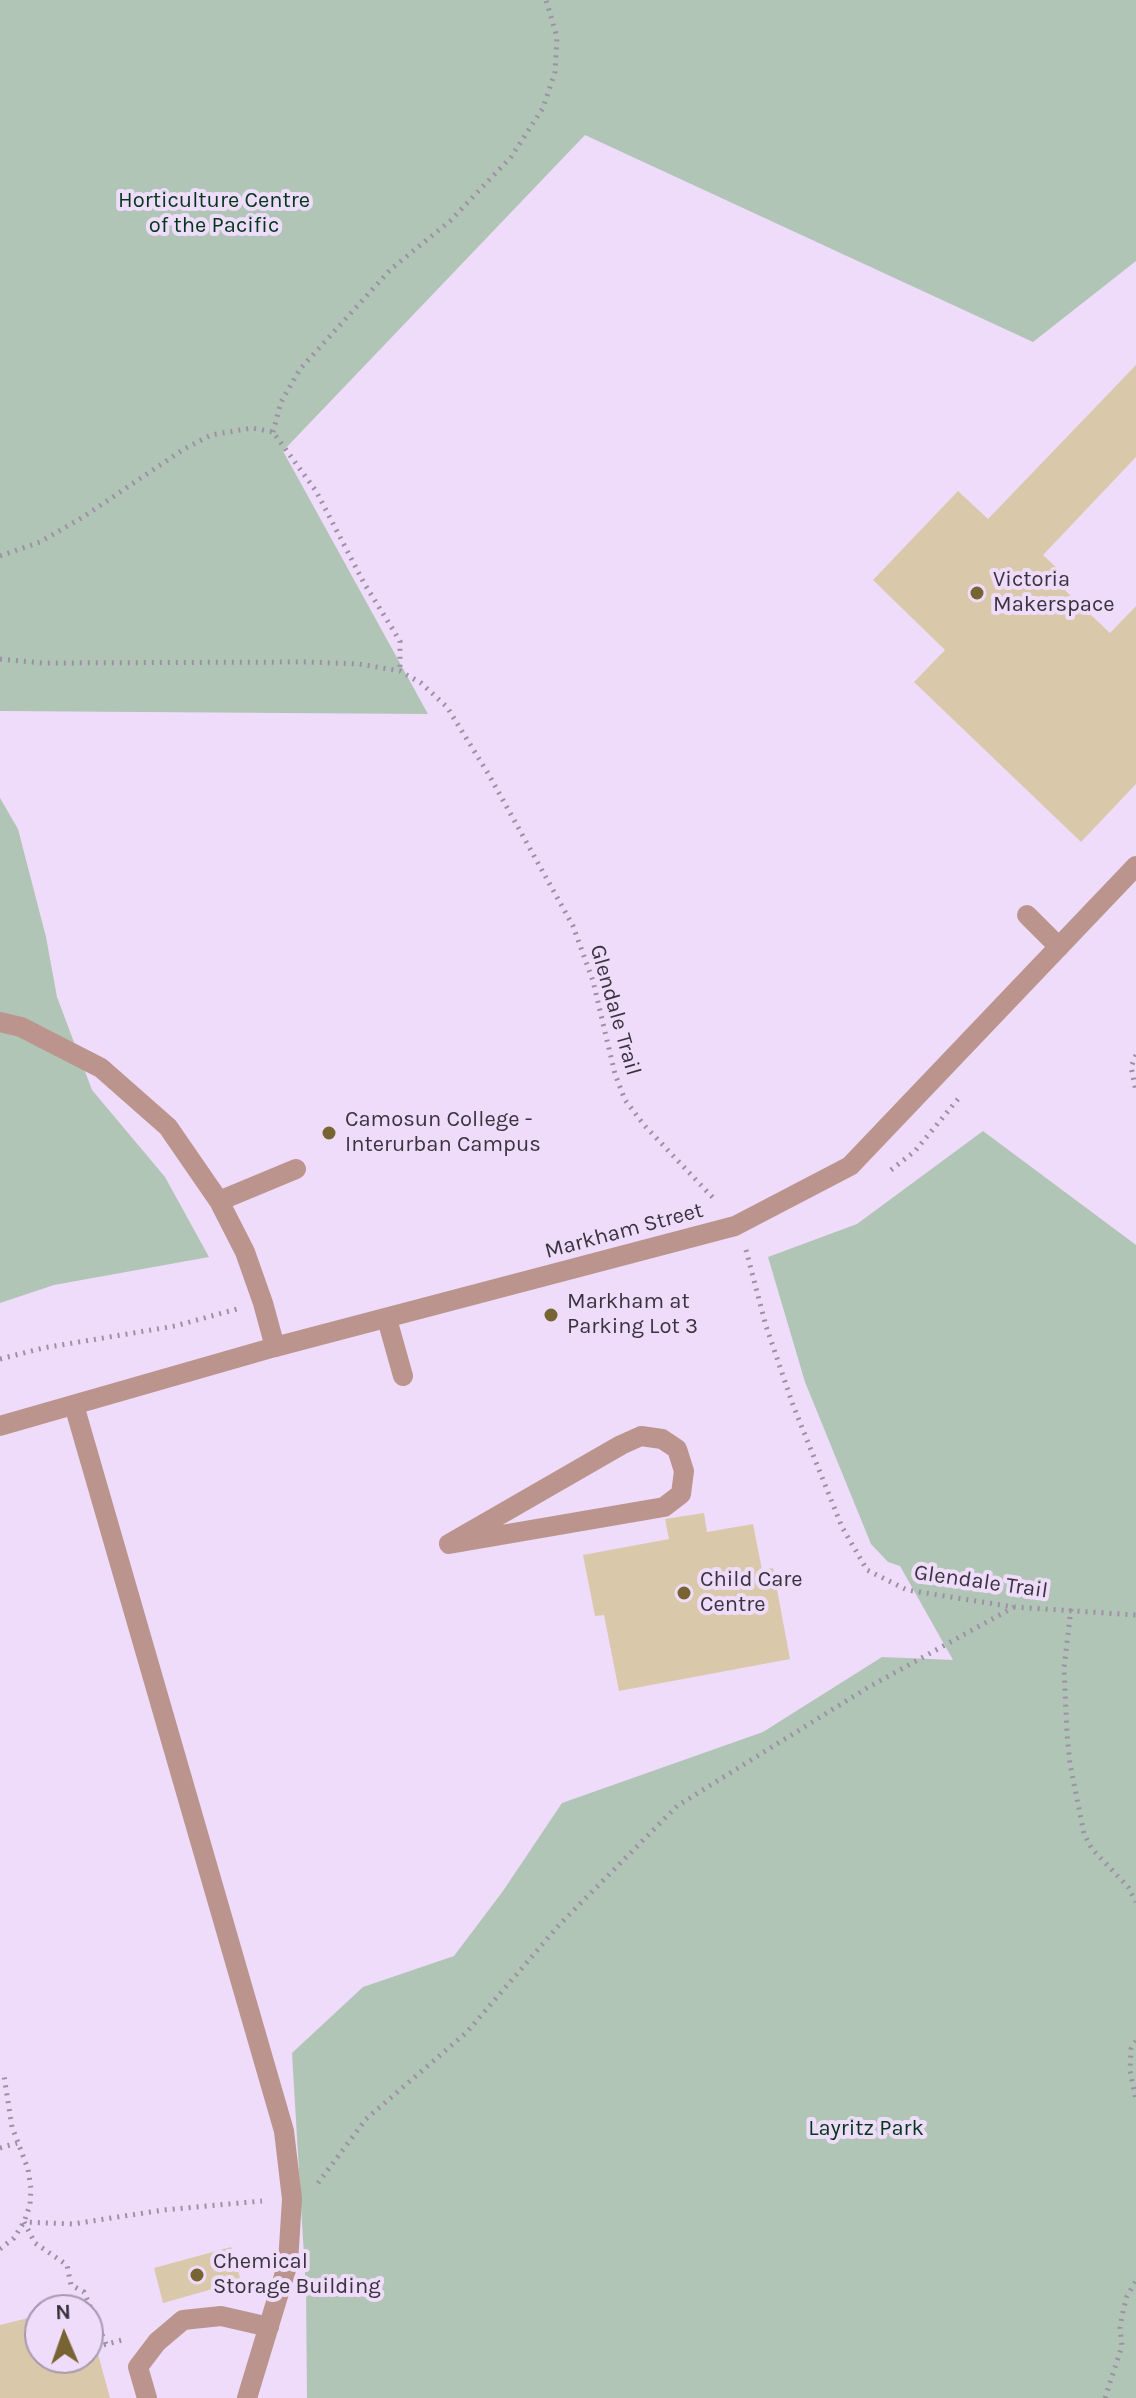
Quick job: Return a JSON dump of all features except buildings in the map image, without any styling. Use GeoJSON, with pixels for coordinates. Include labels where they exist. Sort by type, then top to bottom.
{"type":"FeatureCollection","features":[{"type":"Feature","properties":{"kind":"street","name":"Markham Street"},"geometry":{"type":"LineString","coordinates":[[0,1426],[275,1347],[735,1226],[850,1166],[1136,866]]}},
{"type":"Feature","properties":{"kind":"street"},"geometry":{"type":"LineString","coordinates":[[1027,915],[1059,947]]}},
{"type":"Feature","properties":{"kind":"street"},"geometry":{"type":"LineString","coordinates":[[0,1022],[21,1027],[101,1068],[168,1127],[219,1201],[245,1252],[275,1347]]}},
{"type":"Feature","properties":{"kind":"street"},"geometry":{"type":"LineString","coordinates":[[219,1201],[296,1169]]}},
{"type":"Feature","properties":{"kind":"street"},"geometry":{"type":"LineString","coordinates":[[387,1319],[403,1376]]}},
{"type":"Feature","properties":{"kind":"street"},"geometry":{"type":"LineString","coordinates":[[74,1405],[284,2131],[292,2199],[288,2263],[247,2398]]}},
{"type":"Feature","properties":{"kind":"street"},"geometry":{"type":"LineString","coordinates":[[641,1436],[662,1439],[677,1449],[684,1471],[681,1494],[664,1507],[449,1544],[641,1436]]}},
{"type":"Feature","properties":{"kind":"street"},"geometry":{"type":"LineString","coordinates":[[147,2398],[138,2367],[157,2342],[183,2320],[221,2316],[269,2327]]}},
{"type":"Feature","properties":{"kind":"path"},"geometry":{"type":"LineString","coordinates":[[273,432],[281,402],[300,369],[391,269],[450,221],[511,157],[543,108],[555,72],[557,37],[546,0]]}},
{"type":"Feature","properties":{"kind":"path"},"geometry":{"type":"LineString","coordinates":[[0,556],[40,542],[184,449],[211,435],[252,428],[273,432],[316,491],[364,583],[400,641],[400,671]]}},
{"type":"Feature","properties":{"kind":"path","name":"Glendale Trail"},"geometry":{"type":"LineString","coordinates":[[0,659],[42,663],[359,664],[400,671],[421,683],[447,707],[497,788],[573,926],[593,981],[612,1062],[625,1100],[644,1125],[707,1190],[735,1226],[748,1256],[766,1326],[793,1405],[842,1527],[867,1570],[907,1590],[1014,1607],[1136,1615]]}},
{"type":"Feature","properties":{"kind":"path"},"geometry":{"type":"LineString","coordinates":[[1136,1055],[1131,1067],[1136,1091]]}},
{"type":"Feature","properties":{"kind":"path"},"geometry":{"type":"LineString","coordinates":[[0,1359],[43,1348],[175,1326],[263,1303]]}},
{"type":"Feature","properties":{"kind":"path"},"geometry":{"type":"LineString","coordinates":[[24,2222],[73,2224],[163,2210],[292,2199],[313,2190],[366,2119],[467,2032],[559,1925],[677,1806],[867,1688],[1014,1607]]}},
{"type":"Feature","properties":{"kind":"path"},"geometry":{"type":"LineString","coordinates":[[1071,1609],[1064,1668],[1067,1734],[1081,1823],[1092,1849],[1128,1887],[1136,1902]]}},
{"type":"Feature","properties":{"kind":"path"},"geometry":{"type":"LineString","coordinates":[[1136,2041],[1131,2049],[1130,2071],[1136,2100]]}},
{"type":"Feature","properties":{"kind":"path"},"geometry":{"type":"LineString","coordinates":[[0,2249],[14,2238],[24,2222],[31,2189],[28,2169],[17,2143],[4,2076]]}},
{"type":"Feature","properties":{"kind":"path"},"geometry":{"type":"LineString","coordinates":[[0,2148],[17,2143]]}},
{"type":"Feature","properties":{"kind":"path"},"geometry":{"type":"LineString","coordinates":[[24,2222],[35,2243],[67,2265],[71,2285],[84,2292],[106,2344]]}},
{"type":"Feature","properties":{"kind":"path"},"geometry":{"type":"LineString","coordinates":[[1105,2398],[1122,2346],[1120,2328],[1123,2311],[1136,2281]]}},
{"type":"Feature","properties":{"kind":"green space","name":"Horticulture Centre of the Pacific"},"geometry":{"type":"Polygon","coordinates":[[[0,0],[1136,0],[1136,261],[1033,342],[585,135],[283,451],[428,714],[0,711],[0,0]]]}},
{"type":"Feature","properties":{"kind":"green space"},"geometry":{"type":"Polygon","coordinates":[[[0,798],[18,829],[46,937],[57,997],[92,1090],[165,1177],[209,1257],[54,1285],[0,1303],[0,798]]]}},
{"type":"Feature","properties":{"kind":"green space","name":"Layritz Park"},"geometry":{"type":"Polygon","coordinates":[[[983,1131],[1136,1245],[1136,2398],[307,2398],[306,2290],[292,2053],[363,1987],[454,1956],[503,1891],[562,1803],[763,1732],[882,1657],[953,1660],[900,1566],[888,1562],[871,1544],[805,1382],[768,1257],[857,1224],[983,1131]]]}},
{"type":"Feature","properties":{"kind":"place","name":"Victoria Makerspace"},"geometry":{"type":"Point","coordinates":[977,593]}},
{"type":"Feature","properties":{"kind":"place","name":"Camosun College - Interurban Campus"},"geometry":{"type":"Point","coordinates":[329,1133]}},
{"type":"Feature","properties":{"kind":"place","name":"Markham at Parking Lot 3"},"geometry":{"type":"Point","coordinates":[551,1315]}},
{"type":"Feature","properties":{"kind":"place","name":"Child Care Centre"},"geometry":{"type":"Point","coordinates":[684,1593]}},
{"type":"Feature","properties":{"kind":"place","name":"Chemical Storage Building"},"geometry":{"type":"Point","coordinates":[197,2275]}}]}
